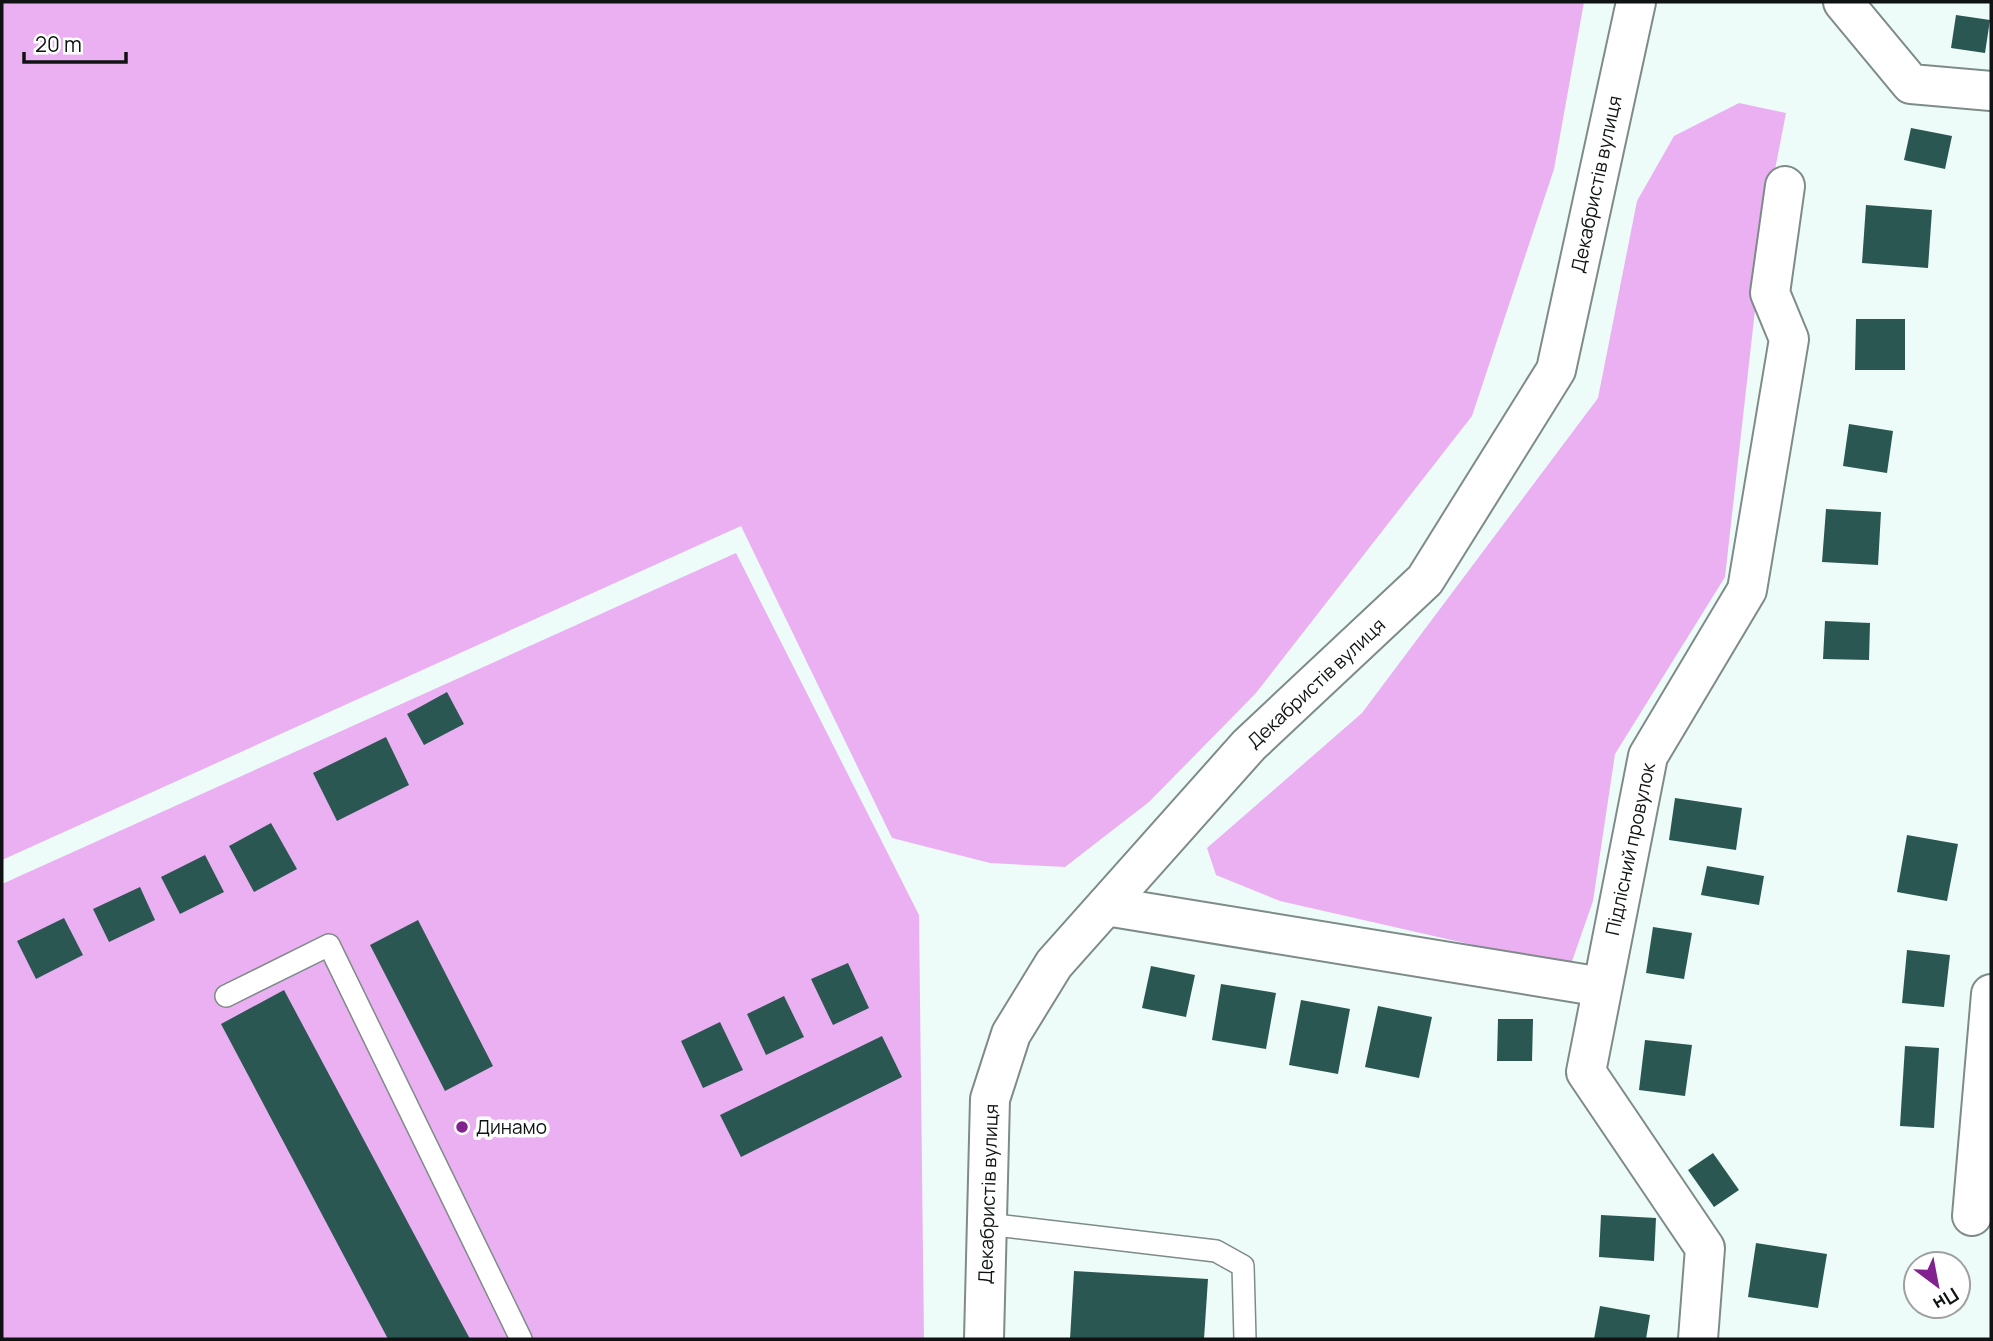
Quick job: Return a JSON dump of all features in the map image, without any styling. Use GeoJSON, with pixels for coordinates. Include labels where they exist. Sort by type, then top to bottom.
{"type":"FeatureCollection","features":[{"type":"Feature","properties":{"kind":"street","name":"Декабристів вулиця"},"geometry":{"type":"LineString","coordinates":[[984,1339],[990,1099],[1011,1034],[1054,964],[1249,745],[1425,580],[1556,370],[1636,2]]}},
{"type":"Feature","properties":{"kind":"street"},"geometry":{"type":"LineString","coordinates":[[1848,4],[1911,84],[1991,91]]}},
{"type":"Feature","properties":{"kind":"street","name":"Підлісний провулок"},"geometry":{"type":"LineString","coordinates":[[1698,1339],[1705,1248],[1586,1072],[1648,756],[1747,590],[1789,340],[1770,293],[1785,186]]}},
{"type":"Feature","properties":{"kind":"street"},"geometry":{"type":"LineString","coordinates":[[1106,906],[1602,988]]}},
{"type":"Feature","properties":{"kind":"street"},"geometry":{"type":"LineString","coordinates":[[1972,1216],[1991,994]]}},
{"type":"Feature","properties":{"kind":"lane"},"geometry":{"type":"LineString","coordinates":[[226,996],[329,945],[521,1339]]}},
{"type":"Feature","properties":{"kind":"lane"},"geometry":{"type":"LineString","coordinates":[[987,1224],[1216,1251],[1243,1266],[1245,1339]]}},
{"type":"Feature","properties":{"kind":"shaded area"},"geometry":{"type":"Polygon","coordinates":[[[2,2],[1584,2],[1554,169],[1472,416],[1256,693],[1149,802],[1065,867],[990,863],[892,838],[741,526],[2,860],[2,2]]]}},
{"type":"Feature","properties":{"kind":"shaded area"},"geometry":{"type":"Polygon","coordinates":[[[1739,103],[1786,113],[1765,221],[1725,577],[1615,754],[1593,901],[1570,967],[1280,901],[1216,875],[1207,848],[1362,713],[1598,398],[1637,201],[1674,136],[1739,103]]]}},
{"type":"Feature","properties":{"kind":"shaded area","name":"Динамо"},"geometry":{"type":"Polygon","coordinates":[[[736,553],[919,915],[924,1339],[2,1339],[2,884],[736,553]]]}},
{"type":"Feature","properties":{"kind":"building"},"geometry":{"type":"Polygon","coordinates":[[[1956,15],[1990,20],[1985,53],[1951,48],[1956,15]]]}},
{"type":"Feature","properties":{"kind":"building"},"geometry":{"type":"Polygon","coordinates":[[[1911,128],[1952,136],[1945,169],[1904,160],[1911,128]]]}},
{"type":"Feature","properties":{"kind":"building"},"geometry":{"type":"Polygon","coordinates":[[[1866,205],[1932,210],[1928,268],[1862,263],[1866,205]]]}},
{"type":"Feature","properties":{"kind":"building"},"geometry":{"type":"Polygon","coordinates":[[[1856,319],[1905,319],[1905,370],[1855,370],[1856,319]]]}},
{"type":"Feature","properties":{"kind":"building"},"geometry":{"type":"Polygon","coordinates":[[[1849,424],[1893,431],[1887,473],[1843,466],[1849,424]]]}},
{"type":"Feature","properties":{"kind":"building"},"geometry":{"type":"Polygon","coordinates":[[[1826,509],[1881,512],[1878,565],[1822,562],[1826,509]]]}},
{"type":"Feature","properties":{"kind":"building"},"geometry":{"type":"Polygon","coordinates":[[[1825,621],[1870,623],[1869,660],[1823,659],[1825,621]]]}},
{"type":"Feature","properties":{"kind":"building"},"geometry":{"type":"Polygon","coordinates":[[[447,692],[464,724],[424,745],[407,714],[447,692]]]}},
{"type":"Feature","properties":{"kind":"building"},"geometry":{"type":"Polygon","coordinates":[[[386,737],[409,785],[337,821],[313,773],[386,737]]]}},
{"type":"Feature","properties":{"kind":"building"},"geometry":{"type":"Polygon","coordinates":[[[1675,798],[1742,808],[1736,850],[1669,840],[1675,798]]]}},
{"type":"Feature","properties":{"kind":"building"},"geometry":{"type":"Polygon","coordinates":[[[271,823],[297,869],[254,892],[229,846],[271,823]]]}},
{"type":"Feature","properties":{"kind":"building"},"geometry":{"type":"Polygon","coordinates":[[[1907,835],[1958,844],[1947,901],[1897,892],[1907,835]]]}},
{"type":"Feature","properties":{"kind":"building"},"geometry":{"type":"Polygon","coordinates":[[[205,855],[224,892],[180,914],[161,877],[205,855]]]}},
{"type":"Feature","properties":{"kind":"building"},"geometry":{"type":"Polygon","coordinates":[[[1707,866],[1764,876],[1759,905],[1701,895],[1707,866]]]}},
{"type":"Feature","properties":{"kind":"building"},"geometry":{"type":"Polygon","coordinates":[[[140,887],[155,920],[109,942],[93,909],[140,887]]]}},
{"type":"Feature","properties":{"kind":"building"},"geometry":{"type":"Polygon","coordinates":[[[64,918],[83,955],[36,979],[17,941],[64,918]]]}},
{"type":"Feature","properties":{"kind":"building"},"geometry":{"type":"Polygon","coordinates":[[[418,920],[493,1066],[445,1091],[370,945],[418,920]]]}},
{"type":"Feature","properties":{"kind":"building"},"geometry":{"type":"Polygon","coordinates":[[[1653,927],[1692,933],[1684,979],[1646,973],[1653,927]]]}},
{"type":"Feature","properties":{"kind":"building"},"geometry":{"type":"Polygon","coordinates":[[[1907,950],[1950,955],[1944,1007],[1902,1003],[1907,950]]]}},
{"type":"Feature","properties":{"kind":"building"},"geometry":{"type":"Polygon","coordinates":[[[848,963],[869,1008],[833,1025],[811,979],[848,963]]]}},
{"type":"Feature","properties":{"kind":"building"},"geometry":{"type":"Polygon","coordinates":[[[1151,966],[1195,975],[1186,1017],[1142,1008],[1151,966]]]}},
{"type":"Feature","properties":{"kind":"building"},"geometry":{"type":"Polygon","coordinates":[[[1221,984],[1276,993],[1266,1049],[1212,1040],[1221,984]]]}},
{"type":"Feature","properties":{"kind":"building"},"geometry":{"type":"Polygon","coordinates":[[[284,990],[470,1339],[388,1339],[221,1024],[284,990]]]}},
{"type":"Feature","properties":{"kind":"building"},"geometry":{"type":"Polygon","coordinates":[[[784,996],[804,1037],[766,1055],[747,1014],[784,996]]]}},
{"type":"Feature","properties":{"kind":"building"},"geometry":{"type":"Polygon","coordinates":[[[1301,1000],[1350,1009],[1338,1074],[1289,1065],[1301,1000]]]}},
{"type":"Feature","properties":{"kind":"building"},"geometry":{"type":"Polygon","coordinates":[[[1378,1006],[1432,1017],[1419,1078],[1365,1067],[1378,1006]]]}},
{"type":"Feature","properties":{"kind":"building"},"geometry":{"type":"Polygon","coordinates":[[[1498,1019],[1533,1019],[1532,1061],[1497,1061],[1498,1019]]]}},
{"type":"Feature","properties":{"kind":"building"},"geometry":{"type":"Polygon","coordinates":[[[720,1022],[743,1070],[703,1088],[681,1041],[720,1022]]]}},
{"type":"Feature","properties":{"kind":"building"},"geometry":{"type":"Polygon","coordinates":[[[882,1036],[902,1077],[741,1157],[720,1115],[882,1036]]]}},
{"type":"Feature","properties":{"kind":"building"},"geometry":{"type":"Polygon","coordinates":[[[1645,1040],[1692,1045],[1685,1096],[1639,1090],[1645,1040]]]}},
{"type":"Feature","properties":{"kind":"building"},"geometry":{"type":"Polygon","coordinates":[[[1905,1046],[1939,1048],[1934,1128],[1900,1126],[1905,1046]]]}},
{"type":"Feature","properties":{"kind":"building"},"geometry":{"type":"Polygon","coordinates":[[[1713,1153],[1739,1190],[1714,1207],[1688,1170],[1713,1153]]]}},
{"type":"Feature","properties":{"kind":"building"},"geometry":{"type":"Polygon","coordinates":[[[1601,1215],[1656,1218],[1654,1261],[1599,1257],[1601,1215]]]}},
{"type":"Feature","properties":{"kind":"building"},"geometry":{"type":"Polygon","coordinates":[[[1756,1243],[1827,1254],[1818,1308],[1748,1297],[1756,1243]]]}},
{"type":"Feature","properties":{"kind":"building"},"geometry":{"type":"Polygon","coordinates":[[[1074,1271],[1208,1279],[1204,1339],[1070,1339],[1074,1271]]]}},
{"type":"Feature","properties":{"kind":"building"},"geometry":{"type":"Polygon","coordinates":[[[1600,1306],[1650,1315],[1646,1339],[1594,1339],[1600,1306]]]}},
{"type":"Feature","properties":{"kind":"place","name":"Динамо"},"geometry":{"type":"Point","coordinates":[462,1127]}}]}
